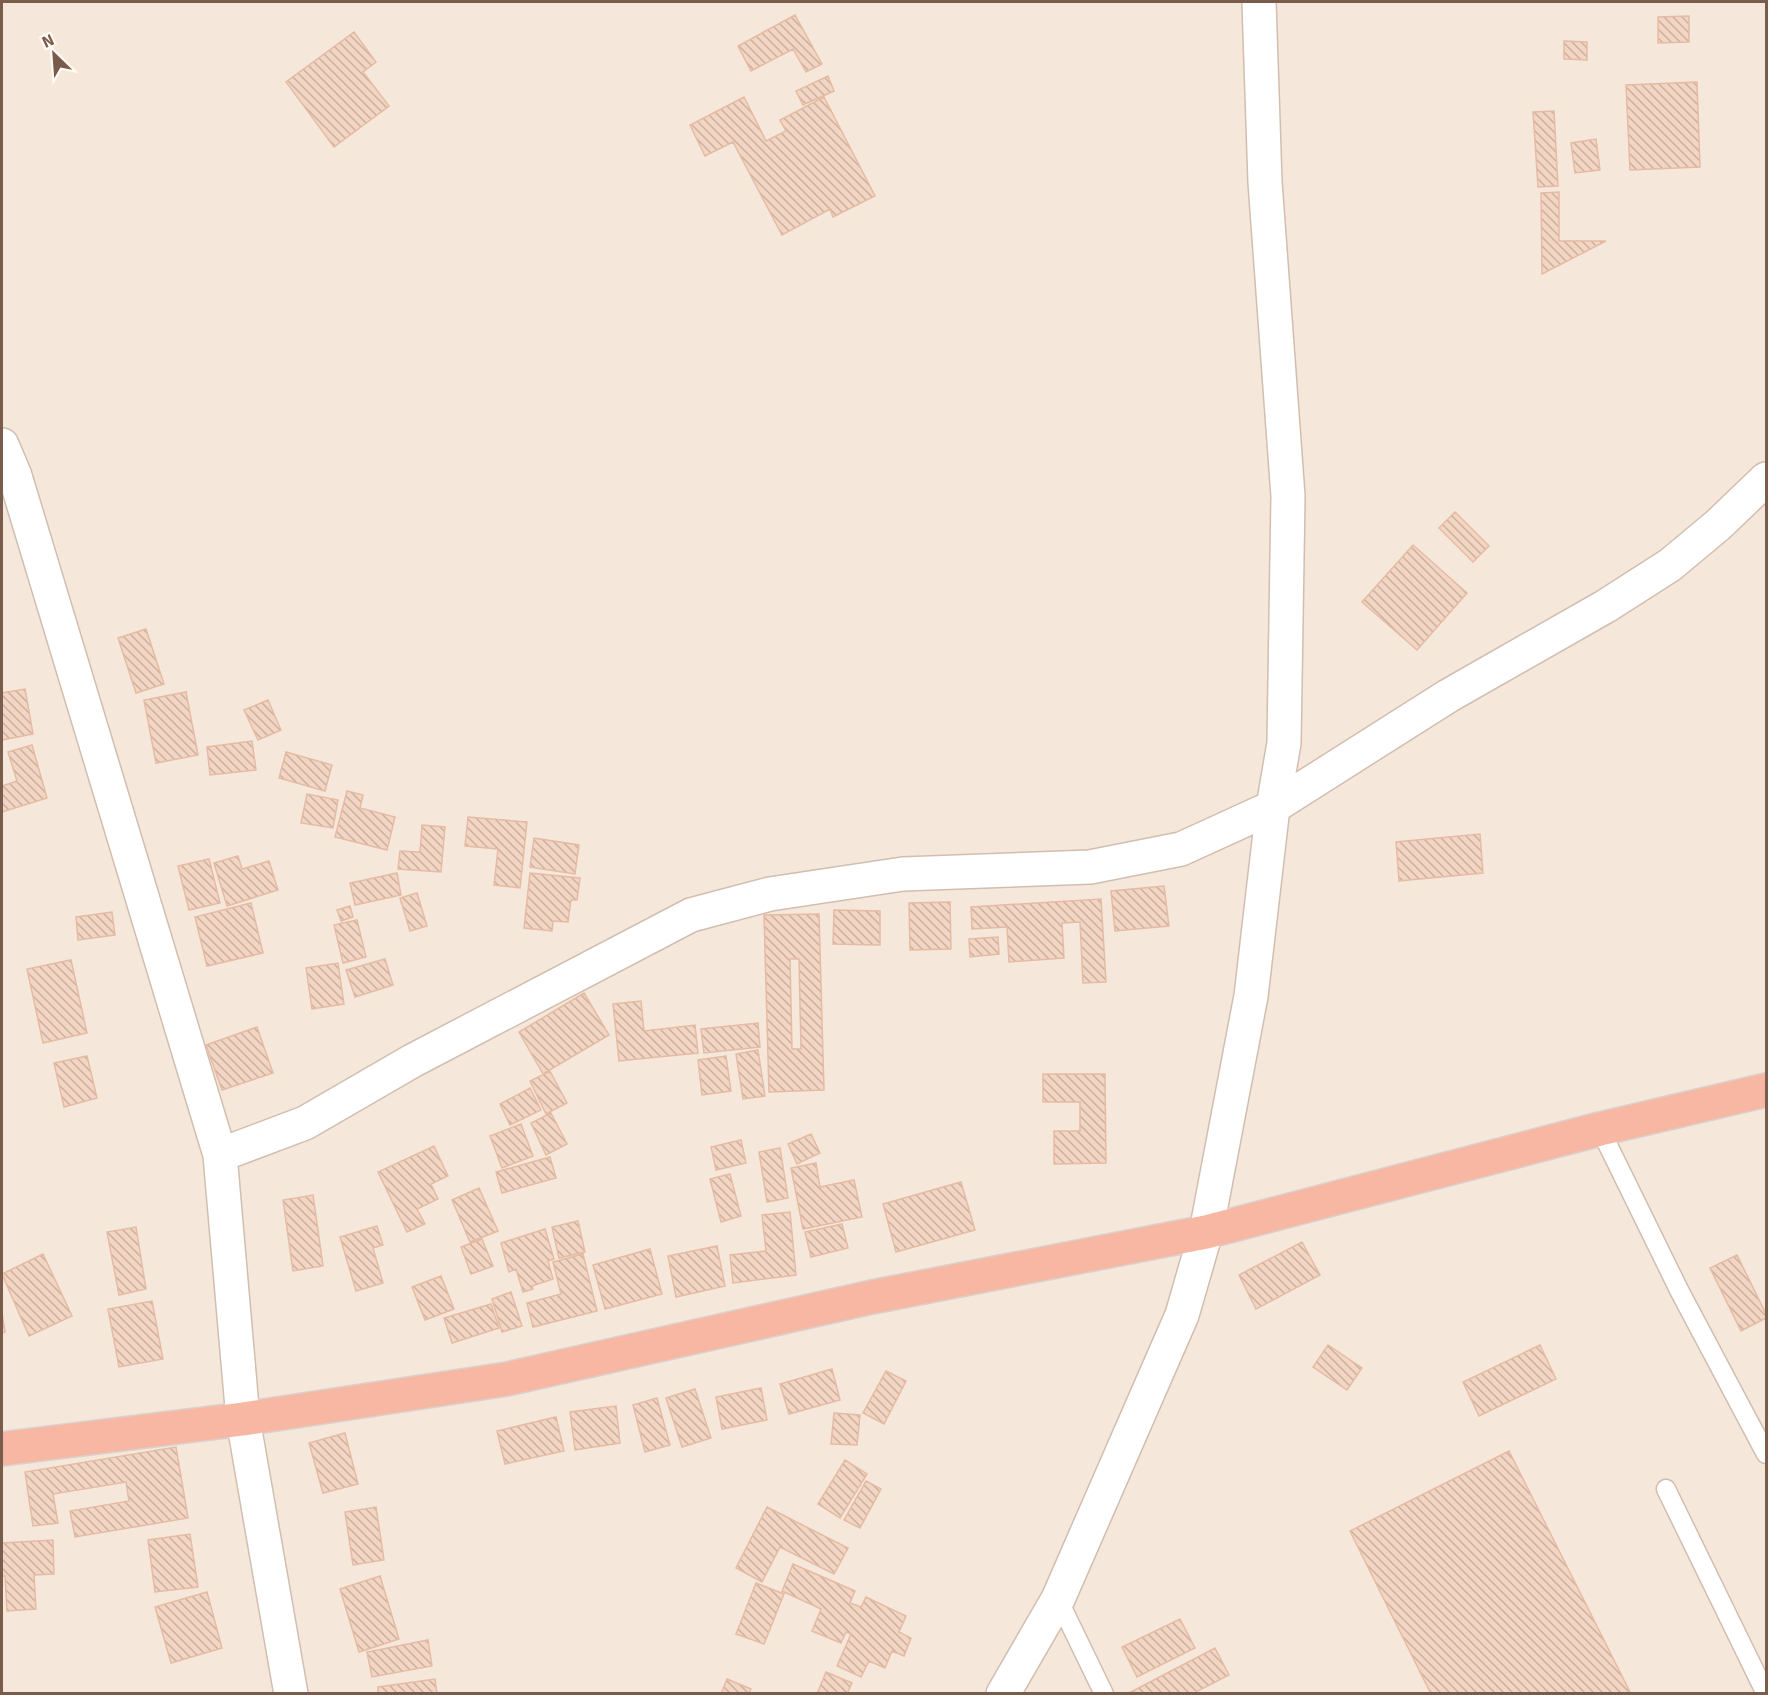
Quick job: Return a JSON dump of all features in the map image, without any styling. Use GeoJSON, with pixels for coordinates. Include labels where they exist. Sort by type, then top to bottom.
{"type":"FeatureCollection","features":[{"type":"Feature","properties":{"kind":"highway"},"geometry":{"type":"LineString","coordinates":[[2,1449],[243,1419],[507,1379],[872,1297],[1206,1232],[1600,1129],[1767,1090]]}},
{"type":"Feature","properties":{"kind":"street"},"geometry":{"type":"LineString","coordinates":[[1003,1694],[1058,1599],[1182,1315],[1206,1232],[1251,996],[1273,807],[1284,743],[1288,496],[1265,182],[1259,2]]}},
{"type":"Feature","properties":{"kind":"street"},"geometry":{"type":"LineString","coordinates":[[2,445],[15,477],[220,1155],[243,1419],[291,1694]]}},
{"type":"Feature","properties":{"kind":"street"},"geometry":{"type":"LineString","coordinates":[[220,1155],[305,1123],[412,1061],[691,915],[770,894],[903,874],[1090,867],[1181,849],[1273,807],[1448,696],[1606,606],[1670,565],[1718,525],[1767,479]]}},
{"type":"Feature","properties":{"kind":"lane"},"geometry":{"type":"LineString","coordinates":[[1600,1129],[1680,1292],[1767,1454]]}},
{"type":"Feature","properties":{"kind":"lane"},"geometry":{"type":"LineString","coordinates":[[1666,1489],[1766,1694]]}},
{"type":"Feature","properties":{"kind":"lane"},"geometry":{"type":"LineString","coordinates":[[1058,1599],[1104,1694]]}},
{"type":"Feature","properties":{"kind":"shaded area"},"geometry":{"type":"Polygon","coordinates":[[[2,2],[1766,2],[1766,1693],[2,1693],[2,2]]]}},
{"type":"Feature","properties":{"kind":"building"},"geometry":{"type":"Polygon","coordinates":[[[795,15],[822,64],[806,72],[793,49],[751,71],[738,46],[795,15]]]}},
{"type":"Feature","properties":{"kind":"building"},"geometry":{"type":"Polygon","coordinates":[[[1689,16],[1689,42],[1658,43],[1658,17],[1689,16]]]}},
{"type":"Feature","properties":{"kind":"building"},"geometry":{"type":"Polygon","coordinates":[[[354,32],[376,62],[363,72],[389,106],[334,147],[286,82],[354,32]]]}},
{"type":"Feature","properties":{"kind":"building"},"geometry":{"type":"Polygon","coordinates":[[[1564,41],[1587,42],[1587,60],[1564,59],[1564,41]]]}},
{"type":"Feature","properties":{"kind":"building"},"geometry":{"type":"Polygon","coordinates":[[[828,76],[834,91],[803,105],[796,91],[828,76]]]}},
{"type":"Feature","properties":{"kind":"building"},"geometry":{"type":"Polygon","coordinates":[[[1697,82],[1700,167],[1630,170],[1626,85],[1697,82]]]}},
{"type":"Feature","properties":{"kind":"building"},"geometry":{"type":"Polygon","coordinates":[[[744,97],[766,141],[786,131],[780,120],[824,97],[875,196],[833,217],[830,209],[782,235],[733,142],[705,156],[690,125],[744,97]]]}},
{"type":"Feature","properties":{"kind":"building"},"geometry":{"type":"Polygon","coordinates":[[[1554,111],[1558,186],[1538,187],[1533,112],[1554,111]]]}},
{"type":"Feature","properties":{"kind":"building"},"geometry":{"type":"Polygon","coordinates":[[[1596,139],[1600,170],[1575,173],[1571,143],[1596,139]]]}},
{"type":"Feature","properties":{"kind":"building"},"geometry":{"type":"Polygon","coordinates":[[[1559,192],[1559,241],[1606,241],[1542,274],[1541,193],[1559,192]]]}},
{"type":"Feature","properties":{"kind":"building"},"geometry":{"type":"Polygon","coordinates":[[[1455,512],[1489,546],[1473,562],[1439,528],[1455,512]]]}},
{"type":"Feature","properties":{"kind":"building"},"geometry":{"type":"Polygon","coordinates":[[[1413,545],[1467,593],[1417,650],[1362,602],[1413,545]]]}},
{"type":"Feature","properties":{"kind":"building"},"geometry":{"type":"Polygon","coordinates":[[[146,629],[164,684],[136,693],[118,638],[146,629]]]}},
{"type":"Feature","properties":{"kind":"building"},"geometry":{"type":"Polygon","coordinates":[[[25,689],[33,734],[2,740],[2,693],[25,689]]]}},
{"type":"Feature","properties":{"kind":"building"},"geometry":{"type":"Polygon","coordinates":[[[186,692],[198,755],[156,763],[144,700],[186,692]]]}},
{"type":"Feature","properties":{"kind":"building"},"geometry":{"type":"Polygon","coordinates":[[[268,700],[281,730],[258,740],[244,710],[268,700]]]}},
{"type":"Feature","properties":{"kind":"building"},"geometry":{"type":"Polygon","coordinates":[[[252,741],[256,770],[210,775],[207,747],[252,741]]]}},
{"type":"Feature","properties":{"kind":"building"},"geometry":{"type":"Polygon","coordinates":[[[32,745],[47,798],[2,812],[2,786],[17,781],[8,752],[32,745]]]}},
{"type":"Feature","properties":{"kind":"building"},"geometry":{"type":"Polygon","coordinates":[[[286,752],[332,765],[325,791],[279,778],[286,752]]]}},
{"type":"Feature","properties":{"kind":"building"},"geometry":{"type":"Polygon","coordinates":[[[347,791],[363,795],[360,808],[395,817],[387,850],[335,837],[347,791]]]}},
{"type":"Feature","properties":{"kind":"building"},"geometry":{"type":"Polygon","coordinates":[[[307,794],[338,800],[333,828],[301,823],[307,794]]]}},
{"type":"Feature","properties":{"kind":"building"},"geometry":{"type":"Polygon","coordinates":[[[468,817],[527,822],[520,888],[494,885],[498,849],[465,846],[468,817]]]}},
{"type":"Feature","properties":{"kind":"building"},"geometry":{"type":"Polygon","coordinates":[[[422,825],[445,827],[441,872],[398,869],[400,851],[420,852],[422,825]]]}},
{"type":"Feature","properties":{"kind":"building"},"geometry":{"type":"Polygon","coordinates":[[[1480,834],[1483,873],[1399,881],[1396,842],[1480,834]]]}},
{"type":"Feature","properties":{"kind":"building"},"geometry":{"type":"Polygon","coordinates":[[[534,838],[579,845],[575,874],[530,867],[534,838]]]}},
{"type":"Feature","properties":{"kind":"building"},"geometry":{"type":"Polygon","coordinates":[[[238,856],[242,869],[269,861],[278,890],[227,906],[214,863],[238,856]]]}},
{"type":"Feature","properties":{"kind":"building"},"geometry":{"type":"Polygon","coordinates":[[[209,859],[220,903],[189,910],[178,866],[209,859]]]}},
{"type":"Feature","properties":{"kind":"building"},"geometry":{"type":"Polygon","coordinates":[[[397,873],[401,895],[355,905],[350,883],[397,873]]]}},
{"type":"Feature","properties":{"kind":"building"},"geometry":{"type":"Polygon","coordinates":[[[530,873],[580,878],[577,900],[571,900],[568,922],[553,921],[552,931],[524,928],[530,873]]]}},
{"type":"Feature","properties":{"kind":"building"},"geometry":{"type":"Polygon","coordinates":[[[1164,886],[1169,926],[1115,931],[1111,891],[1164,886]]]}},
{"type":"Feature","properties":{"kind":"building"},"geometry":{"type":"Polygon","coordinates":[[[417,893],[427,926],[410,931],[400,898],[417,893]]]}},
{"type":"Feature","properties":{"kind":"building"},"geometry":{"type":"Polygon","coordinates":[[[1101,899],[1106,982],[1083,983],[1080,922],[1062,923],[1064,958],[1009,962],[1007,927],[972,929],[971,907],[1101,899]]]}},
{"type":"Feature","properties":{"kind":"building"},"geometry":{"type":"Polygon","coordinates":[[[950,902],[951,949],[910,950],[909,903],[950,902]]]}},
{"type":"Feature","properties":{"kind":"building"},"geometry":{"type":"Polygon","coordinates":[[[251,903],[263,953],[207,966],[195,917],[251,903]]]}},
{"type":"Feature","properties":{"kind":"building"},"geometry":{"type":"Polygon","coordinates":[[[350,906],[353,917],[341,921],[337,910],[350,906]]]}},
{"type":"Feature","properties":{"kind":"building"},"geometry":{"type":"Polygon","coordinates":[[[834,910],[880,911],[880,945],[833,944],[834,910]]]}},
{"type":"Feature","properties":{"kind":"building"},"geometry":{"type":"Polygon","coordinates":[[[112,912],[115,935],[78,940],[76,917],[112,912]]]}},
{"type":"Feature","properties":{"kind":"building"},"geometry":{"type":"Polygon","coordinates":[[[819,914],[824,1090],[769,1092],[764,915],[819,914]],[[790,959],[792,1049],[801,1049],[799,959],[790,959]]]}},
{"type":"Feature","properties":{"kind":"building"},"geometry":{"type":"Polygon","coordinates":[[[357,920],[366,957],[343,963],[334,925],[357,920]]]}},
{"type":"Feature","properties":{"kind":"building"},"geometry":{"type":"Polygon","coordinates":[[[998,937],[999,954],[970,957],[969,939],[998,937]]]}},
{"type":"Feature","properties":{"kind":"building"},"geometry":{"type":"Polygon","coordinates":[[[385,959],[393,985],[355,997],[346,970],[385,959]]]}},
{"type":"Feature","properties":{"kind":"building"},"geometry":{"type":"Polygon","coordinates":[[[71,960],[87,1033],[43,1043],[27,969],[71,960]]]}},
{"type":"Feature","properties":{"kind":"building"},"geometry":{"type":"Polygon","coordinates":[[[338,963],[344,1004],[312,1009],[306,968],[338,963]]]}},
{"type":"Feature","properties":{"kind":"building"},"geometry":{"type":"Polygon","coordinates":[[[584,993],[609,1035],[543,1074],[519,1032],[584,993]]]}},
{"type":"Feature","properties":{"kind":"building"},"geometry":{"type":"Polygon","coordinates":[[[641,1001],[644,1031],[695,1025],[698,1053],[619,1061],[613,1004],[641,1001]]]}},
{"type":"Feature","properties":{"kind":"building"},"geometry":{"type":"Polygon","coordinates":[[[758,1023],[760,1047],[704,1053],[701,1029],[758,1023]]]}},
{"type":"Feature","properties":{"kind":"building"},"geometry":{"type":"Polygon","coordinates":[[[257,1027],[273,1073],[222,1090],[206,1045],[257,1027]]]}},
{"type":"Feature","properties":{"kind":"building"},"geometry":{"type":"Polygon","coordinates":[[[758,1050],[765,1096],[743,1099],[736,1054],[758,1050]]]}},
{"type":"Feature","properties":{"kind":"building"},"geometry":{"type":"Polygon","coordinates":[[[87,1056],[97,1098],[64,1107],[54,1063],[87,1056]]]}},
{"type":"Feature","properties":{"kind":"building"},"geometry":{"type":"Polygon","coordinates":[[[726,1056],[731,1091],[702,1095],[698,1060],[726,1056]]]}},
{"type":"Feature","properties":{"kind":"building"},"geometry":{"type":"Polygon","coordinates":[[[550,1071],[567,1103],[546,1114],[530,1081],[550,1071]]]}},
{"type":"Feature","properties":{"kind":"building"},"geometry":{"type":"Polygon","coordinates":[[[1043,1074],[1105,1074],[1106,1163],[1054,1164],[1054,1131],[1080,1131],[1080,1102],[1043,1102],[1043,1074]]]}},
{"type":"Feature","properties":{"kind":"building"},"geometry":{"type":"Polygon","coordinates":[[[530,1088],[541,1110],[510,1125],[500,1104],[530,1088]]]}},
{"type":"Feature","properties":{"kind":"building"},"geometry":{"type":"Polygon","coordinates":[[[551,1113],[567,1144],[546,1155],[531,1123],[551,1113]]]}},
{"type":"Feature","properties":{"kind":"building"},"geometry":{"type":"Polygon","coordinates":[[[521,1124],[533,1156],[502,1168],[490,1136],[521,1124]]]}},
{"type":"Feature","properties":{"kind":"building"},"geometry":{"type":"Polygon","coordinates":[[[811,1134],[820,1153],[797,1164],[788,1144],[811,1134]]]}},
{"type":"Feature","properties":{"kind":"building"},"geometry":{"type":"Polygon","coordinates":[[[741,1140],[746,1163],[716,1170],[711,1147],[741,1140]]]}},
{"type":"Feature","properties":{"kind":"building"},"geometry":{"type":"Polygon","coordinates":[[[434,1146],[448,1176],[431,1184],[438,1199],[417,1209],[425,1224],[407,1232],[378,1172],[434,1146]]]}},
{"type":"Feature","properties":{"kind":"building"},"geometry":{"type":"Polygon","coordinates":[[[780,1148],[788,1198],[767,1202],[759,1152],[780,1148]]]}},
{"type":"Feature","properties":{"kind":"building"},"geometry":{"type":"Polygon","coordinates":[[[550,1157],[556,1178],[502,1193],[496,1172],[550,1157]]]}},
{"type":"Feature","properties":{"kind":"building"},"geometry":{"type":"Polygon","coordinates":[[[816,1163],[820,1187],[854,1180],[862,1217],[803,1229],[791,1168],[816,1163]]]}},
{"type":"Feature","properties":{"kind":"building"},"geometry":{"type":"Polygon","coordinates":[[[730,1174],[741,1216],[721,1222],[710,1179],[730,1174]]]}},
{"type":"Feature","properties":{"kind":"building"},"geometry":{"type":"Polygon","coordinates":[[[961,1182],[975,1230],[896,1252],[883,1204],[961,1182]]]}},
{"type":"Feature","properties":{"kind":"building"},"geometry":{"type":"Polygon","coordinates":[[[479,1188],[498,1231],[470,1242],[452,1200],[479,1188]]]}},
{"type":"Feature","properties":{"kind":"building"},"geometry":{"type":"Polygon","coordinates":[[[313,1195],[323,1266],[293,1271],[283,1200],[313,1195]]]}},
{"type":"Feature","properties":{"kind":"building"},"geometry":{"type":"Polygon","coordinates":[[[790,1212],[796,1275],[733,1283],[730,1255],[766,1251],[762,1215],[790,1212]]]}},
{"type":"Feature","properties":{"kind":"building"},"geometry":{"type":"Polygon","coordinates":[[[578,1221],[585,1252],[559,1258],[552,1227],[578,1221]]]}},
{"type":"Feature","properties":{"kind":"building"},"geometry":{"type":"Polygon","coordinates":[[[842,1224],[848,1248],[811,1257],[805,1232],[842,1224]]]}},
{"type":"Feature","properties":{"kind":"building"},"geometry":{"type":"Polygon","coordinates":[[[377,1226],[383,1245],[373,1248],[383,1283],[356,1291],[340,1237],[377,1226]]]}},
{"type":"Feature","properties":{"kind":"building"},"geometry":{"type":"Polygon","coordinates":[[[136,1227],[146,1289],[119,1295],[107,1232],[136,1227]]]}},
{"type":"Feature","properties":{"kind":"building"},"geometry":{"type":"Polygon","coordinates":[[[545,1229],[554,1259],[548,1261],[553,1279],[532,1286],[533,1289],[523,1292],[516,1269],[509,1272],[501,1243],[545,1229]]]}},
{"type":"Feature","properties":{"kind":"building"},"geometry":{"type":"Polygon","coordinates":[[[482,1239],[493,1266],[471,1274],[461,1247],[482,1239]]]}},
{"type":"Feature","properties":{"kind":"building"},"geometry":{"type":"Polygon","coordinates":[[[1302,1242],[1320,1275],[1256,1309],[1239,1275],[1302,1242]]]}},
{"type":"Feature","properties":{"kind":"building"},"geometry":{"type":"Polygon","coordinates":[[[717,1246],[725,1286],[676,1297],[668,1256],[717,1246]]]}},
{"type":"Feature","properties":{"kind":"building"},"geometry":{"type":"Polygon","coordinates":[[[650,1249],[662,1294],[605,1309],[593,1265],[650,1249]]]}},
{"type":"Feature","properties":{"kind":"building"},"geometry":{"type":"Polygon","coordinates":[[[43,1254],[72,1316],[29,1336],[2,1274],[43,1254]]]}},
{"type":"Feature","properties":{"kind":"building"},"geometry":{"type":"Polygon","coordinates":[[[583,1254],[597,1311],[533,1327],[527,1303],[561,1294],[553,1262],[583,1254]]]}},
{"type":"Feature","properties":{"kind":"building"},"geometry":{"type":"Polygon","coordinates":[[[1737,1255],[1766,1314],[1766,1318],[1741,1331],[1710,1268],[1737,1255]]]}},
{"type":"Feature","properties":{"kind":"building"},"geometry":{"type":"Polygon","coordinates":[[[441,1276],[454,1309],[425,1320],[412,1287],[441,1276]]]}},
{"type":"Feature","properties":{"kind":"building"},"geometry":{"type":"Polygon","coordinates":[[[511,1292],[522,1326],[502,1332],[492,1299],[511,1292]]]}},
{"type":"Feature","properties":{"kind":"building"},"geometry":{"type":"Polygon","coordinates":[[[152,1301],[163,1359],[119,1367],[108,1309],[152,1301]]]}},
{"type":"Feature","properties":{"kind":"building"},"geometry":{"type":"Polygon","coordinates":[[[491,1304],[499,1328],[452,1343],[444,1318],[491,1304]]]}},
{"type":"Feature","properties":{"kind":"building"},"geometry":{"type":"Polygon","coordinates":[[[2,1312],[5,1332],[2,1333],[2,1312]]]}},
{"type":"Feature","properties":{"kind":"building"},"geometry":{"type":"Polygon","coordinates":[[[1328,1345],[1362,1368],[1347,1390],[1313,1367],[1328,1345]]]}},
{"type":"Feature","properties":{"kind":"building"},"geometry":{"type":"Polygon","coordinates":[[[1540,1345],[1556,1379],[1479,1416],[1463,1382],[1540,1345]]]}},
{"type":"Feature","properties":{"kind":"building"},"geometry":{"type":"Polygon","coordinates":[[[832,1369],[840,1400],[789,1414],[780,1384],[832,1369]]]}},
{"type":"Feature","properties":{"kind":"building"},"geometry":{"type":"Polygon","coordinates":[[[886,1371],[906,1381],[884,1424],[863,1413],[886,1371]]]}},
{"type":"Feature","properties":{"kind":"building"},"geometry":{"type":"Polygon","coordinates":[[[761,1388],[767,1420],[722,1429],[716,1397],[761,1388]]]}},
{"type":"Feature","properties":{"kind":"building"},"geometry":{"type":"Polygon","coordinates":[[[695,1389],[711,1438],[682,1447],[666,1398],[695,1389]]]}},
{"type":"Feature","properties":{"kind":"building"},"geometry":{"type":"Polygon","coordinates":[[[657,1398],[670,1445],[645,1452],[633,1405],[657,1398]]]}},
{"type":"Feature","properties":{"kind":"building"},"geometry":{"type":"Polygon","coordinates":[[[616,1406],[620,1443],[575,1450],[570,1412],[616,1406]]]}},
{"type":"Feature","properties":{"kind":"building"},"geometry":{"type":"Polygon","coordinates":[[[834,1413],[860,1415],[857,1445],[831,1444],[834,1413]]]}},
{"type":"Feature","properties":{"kind":"building"},"geometry":{"type":"Polygon","coordinates":[[[556,1417],[564,1451],[505,1464],[497,1431],[556,1417]]]}},
{"type":"Feature","properties":{"kind":"building"},"geometry":{"type":"Polygon","coordinates":[[[345,1433],[358,1484],[323,1493],[309,1443],[345,1433]]]}},
{"type":"Feature","properties":{"kind":"building"},"geometry":{"type":"Polygon","coordinates":[[[176,1447],[188,1518],[75,1537],[70,1511],[129,1501],[126,1482],[53,1494],[58,1523],[33,1526],[25,1472],[176,1447]]]}},
{"type":"Feature","properties":{"kind":"building"},"geometry":{"type":"Polygon","coordinates":[[[1509,1451],[1631,1694],[1431,1694],[1350,1531],[1509,1451]]]}},
{"type":"Feature","properties":{"kind":"building"},"geometry":{"type":"Polygon","coordinates":[[[845,1460],[867,1474],[840,1518],[818,1504],[845,1460]]]}},
{"type":"Feature","properties":{"kind":"building"},"geometry":{"type":"Polygon","coordinates":[[[866,1481],[881,1489],[860,1528],[844,1520],[866,1481]]]}},
{"type":"Feature","properties":{"kind":"building"},"geometry":{"type":"Polygon","coordinates":[[[376,1507],[384,1560],[353,1565],[345,1512],[376,1507]]]}},
{"type":"Feature","properties":{"kind":"building"},"geometry":{"type":"Polygon","coordinates":[[[767,1507],[848,1548],[834,1574],[780,1547],[762,1582],[736,1568],[767,1507]]]}},
{"type":"Feature","properties":{"kind":"building"},"geometry":{"type":"Polygon","coordinates":[[[190,1534],[198,1587],[155,1592],[148,1540],[190,1534]]]}},
{"type":"Feature","properties":{"kind":"building"},"geometry":{"type":"Polygon","coordinates":[[[53,1540],[54,1574],[34,1575],[36,1609],[7,1611],[5,1576],[2,1576],[2,1543],[53,1540]]]}},
{"type":"Feature","properties":{"kind":"building"},"geometry":{"type":"Polygon","coordinates":[[[793,1564],[855,1591],[850,1603],[861,1607],[866,1597],[906,1616],[899,1632],[911,1638],[904,1656],[892,1651],[885,1668],[869,1661],[861,1677],[837,1666],[851,1634],[846,1632],[841,1643],[812,1631],[821,1609],[782,1591],[793,1564]]]}},
{"type":"Feature","properties":{"kind":"building"},"geometry":{"type":"Polygon","coordinates":[[[380,1576],[399,1639],[359,1652],[340,1589],[380,1576]]]}},
{"type":"Feature","properties":{"kind":"building"},"geometry":{"type":"Polygon","coordinates":[[[756,1583],[784,1594],[764,1644],[736,1634],[756,1583]]]}},
{"type":"Feature","properties":{"kind":"building"},"geometry":{"type":"Polygon","coordinates":[[[207,1592],[222,1648],[171,1663],[155,1607],[207,1592]]]}},
{"type":"Feature","properties":{"kind":"building"},"geometry":{"type":"Polygon","coordinates":[[[1180,1619],[1195,1648],[1137,1677],[1122,1647],[1180,1619]]]}},
{"type":"Feature","properties":{"kind":"building"},"geometry":{"type":"Polygon","coordinates":[[[428,1640],[432,1666],[372,1677],[367,1652],[428,1640]]]}},
{"type":"Feature","properties":{"kind":"building"},"geometry":{"type":"Polygon","coordinates":[[[1215,1648],[1229,1675],[1192,1694],[1127,1694],[1215,1648]]]}},
{"type":"Feature","properties":{"kind":"building"},"geometry":{"type":"Polygon","coordinates":[[[826,1672],[852,1683],[847,1694],[817,1694],[826,1672]]]}},
{"type":"Feature","properties":{"kind":"building"},"geometry":{"type":"Polygon","coordinates":[[[435,1679],[437,1694],[378,1694],[378,1687],[435,1679]]]}},
{"type":"Feature","properties":{"kind":"building"},"geometry":{"type":"Polygon","coordinates":[[[727,1679],[751,1689],[749,1694],[721,1694],[727,1679]]]}}]}
